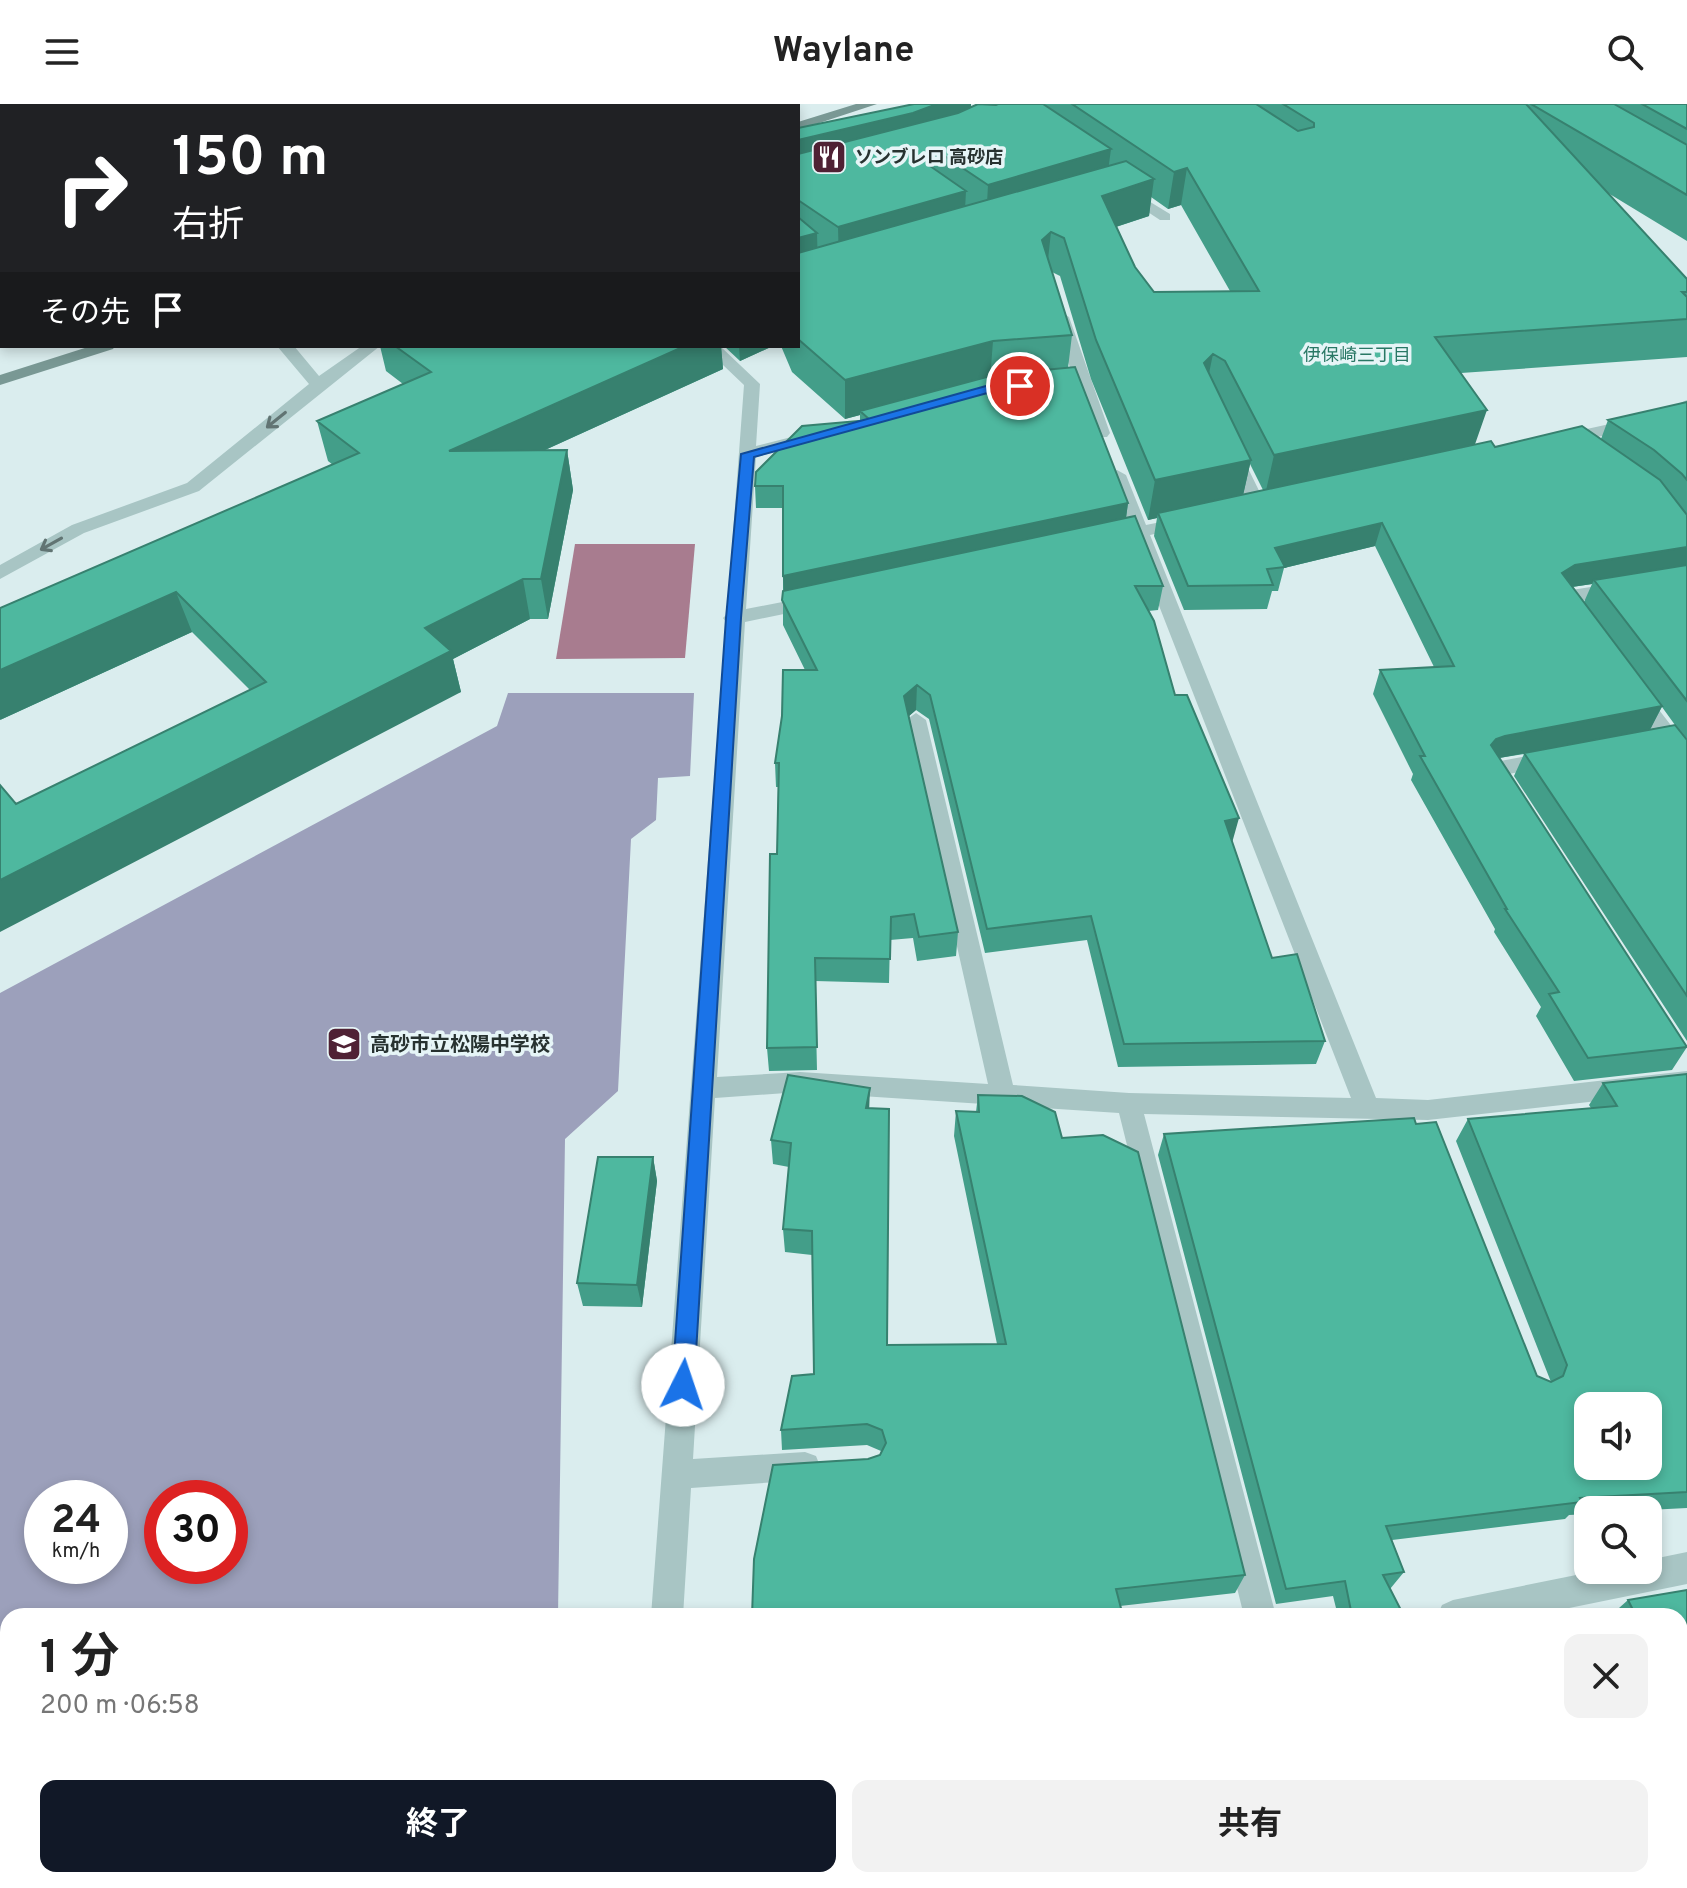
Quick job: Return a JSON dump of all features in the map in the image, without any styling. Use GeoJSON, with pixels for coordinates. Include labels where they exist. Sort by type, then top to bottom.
{"type":"FeatureCollection","features":[{"type":"Feature","properties":{"kind":"main road"},"geometry":{"type":"LineString","coordinates":[[800,125],[870,104]]}},
{"type":"Feature","properties":{"kind":"main road"},"geometry":{"type":"LineString","coordinates":[[0,380],[101,348]]}},
{"type":"Feature","properties":{"kind":"street"},"geometry":{"type":"LineString","coordinates":[[1114,188],[1165,217]]}},
{"type":"Feature","properties":{"kind":"street"},"geometry":{"type":"LineString","coordinates":[[1053,292],[1073,381],[1139,533],[1368,1109]]}},
{"type":"Feature","properties":{"kind":"street"},"geometry":{"type":"LineString","coordinates":[[287,348],[318,385]]}},
{"type":"Feature","properties":{"kind":"street"},"geometry":{"type":"LineString","coordinates":[[0,573],[78,529],[193,487],[318,385],[369,348]]}},
{"type":"Feature","properties":{"kind":"street"},"geometry":{"type":"LineString","coordinates":[[668,1608],[733,618],[752,384],[713,348]]}},
{"type":"Feature","properties":{"kind":"street"},"geometry":{"type":"LineString","coordinates":[[1541,444],[1660,418],[1687,405]]}},
{"type":"Feature","properties":{"kind":"street"},"geometry":{"type":"LineString","coordinates":[[748,454],[839,429]]}},
{"type":"Feature","properties":{"kind":"street"},"geometry":{"type":"LineString","coordinates":[[1570,437],[1591,450]]}},
{"type":"Feature","properties":{"kind":"street"},"geometry":{"type":"LineString","coordinates":[[1226,441],[1258,507]]}},
{"type":"Feature","properties":{"kind":"street"},"geometry":{"type":"LineString","coordinates":[[1092,543],[1201,519]]}},
{"type":"Feature","properties":{"kind":"street"},"geometry":{"type":"LineString","coordinates":[[1583,622],[1565,597],[1687,578]]}},
{"type":"Feature","properties":{"kind":"street"},"geometry":{"type":"LineString","coordinates":[[733,618],[827,599]]}},
{"type":"Feature","properties":{"kind":"street"},"geometry":{"type":"LineString","coordinates":[[1621,673],[1687,761]]}},
{"type":"Feature","properties":{"kind":"street"},"geometry":{"type":"LineString","coordinates":[[916,720],[1003,1095]]}},
{"type":"Feature","properties":{"kind":"street"},"geometry":{"type":"LineString","coordinates":[[1637,743],[1668,737]]}},
{"type":"Feature","properties":{"kind":"street"},"geometry":{"type":"LineString","coordinates":[[1520,808],[1495,769],[1574,754]]}},
{"type":"Feature","properties":{"kind":"street"},"geometry":{"type":"LineString","coordinates":[[704,1088],[800,1082],[1129,1103],[1428,1110],[1687,1081]]}},
{"type":"Feature","properties":{"kind":"street"},"geometry":{"type":"LineString","coordinates":[[1129,1103],[1258,1608]]}},
{"type":"Feature","properties":{"kind":"street"},"geometry":{"type":"LineString","coordinates":[[1428,1110],[1439,1139]]}},
{"type":"Feature","properties":{"kind":"street"},"geometry":{"type":"LineString","coordinates":[[677,1474],[835,1464]]}},
{"type":"Feature","properties":{"kind":"street"},"geometry":{"type":"LineString","coordinates":[[1492,1608],[1687,1568]]}},
{"type":"Feature","properties":{"kind":"shaded area"},"geometry":{"type":"Polygon","coordinates":[[[575,544],[695,544],[685,658],[556,659],[575,544]]]}},
{"type":"Feature","properties":{"kind":"shaded area"},"geometry":{"type":"Polygon","coordinates":[[[508,693],[694,693],[690,776],[658,778],[656,820],[631,839],[618,1091],[565,1139],[558,1608],[0,1608],[0,993],[497,726],[508,693]]]}},
{"type":"Feature","properties":{"kind":"building"},"geometry":{"type":"Polygon","coordinates":[[[914,104],[937,104],[913,113],[800,140],[800,128],[914,104]]]}},
{"type":"Feature","properties":{"kind":"building"},"geometry":{"type":"Polygon","coordinates":[[[978,104],[1043,104],[1111,149],[988,185],[943,155],[932,154],[928,157],[930,166],[966,191],[838,227],[800,201],[800,153],[958,113],[978,104]]]}},
{"type":"Feature","properties":{"kind":"building"},"geometry":{"type":"Polygon","coordinates":[[[1072,104],[1256,104],[1298,131],[1314,127],[1314,123],[1283,104],[1526,104],[1687,279],[1687,292],[1682,292],[1687,297],[1687,319],[1435,337],[1487,410],[1274,455],[1225,361],[1213,354],[1204,363],[1251,460],[1155,480],[1096,340],[1064,238],[1051,232],[1042,240],[1072,335],[993,341],[845,380],[800,341],[800,252],[1126,161],[1154,179],[1102,196],[1135,267],[1154,292],[1259,291],[1187,168],[1174,172],[1072,104]]]}},
{"type":"Feature","properties":{"kind":"building"},"geometry":{"type":"Polygon","coordinates":[[[1531,104],[1614,104],[1687,145],[1687,195],[1531,104]]]}},
{"type":"Feature","properties":{"kind":"building"},"geometry":{"type":"Polygon","coordinates":[[[1642,104],[1687,104],[1687,129],[1642,104]]]}},
{"type":"Feature","properties":{"kind":"building"},"geometry":{"type":"Polygon","coordinates":[[[800,219],[817,233],[800,237],[800,219]]]}},
{"type":"Feature","properties":{"kind":"building"},"geometry":{"type":"Polygon","coordinates":[[[398,348],[681,348],[449,451],[567,450],[541,579],[523,579],[425,628],[451,651],[0,880],[0,785],[16,804],[266,682],[176,592],[0,670],[0,608],[359,453],[317,421],[431,372],[398,348]]]}},
{"type":"Feature","properties":{"kind":"building"},"geometry":{"type":"Polygon","coordinates":[[[1075,367],[1128,503],[783,576],[783,486],[755,486],[756,472],[802,426],[870,420],[860,411],[994,375],[1075,367]]]}},
{"type":"Feature","properties":{"kind":"building"},"geometry":{"type":"Polygon","coordinates":[[[1687,402],[1687,480],[1654,450],[1608,420],[1687,402]]]}},
{"type":"Feature","properties":{"kind":"building"},"geometry":{"type":"Polygon","coordinates":[[[1582,426],[1660,480],[1687,515],[1687,547],[1575,565],[1562,573],[1662,706],[1505,736],[1491,745],[1687,1047],[1588,1058],[1549,994],[1559,992],[1505,909],[1420,756],[1425,756],[1380,670],[1454,666],[1382,523],[1275,548],[1285,567],[1267,569],[1273,585],[1188,586],[1158,513],[1491,441],[1495,447],[1582,426]]]}},
{"type":"Feature","properties":{"kind":"building"},"geometry":{"type":"Polygon","coordinates":[[[1135,516],[1163,586],[1135,586],[1154,621],[1175,695],[1187,695],[1239,818],[1225,821],[1272,958],[1297,954],[1325,1041],[1124,1044],[1091,916],[987,929],[930,695],[917,685],[904,696],[958,932],[919,937],[914,914],[891,917],[890,959],[815,958],[817,1047],[767,1048],[770,854],[777,854],[779,763],[775,763],[782,716],[783,670],[817,670],[782,600],[783,591],[1135,516]]]}},
{"type":"Feature","properties":{"kind":"building"},"geometry":{"type":"Polygon","coordinates":[[[1687,565],[1687,701],[1594,580],[1687,565]]]}},
{"type":"Feature","properties":{"kind":"building"},"geometry":{"type":"Polygon","coordinates":[[[1675,725],[1687,740],[1687,996],[1524,753],[1675,725]]]}},
{"type":"Feature","properties":{"kind":"building"},"geometry":{"type":"Polygon","coordinates":[[[1687,1074],[1687,1492],[1574,1496],[1574,1503],[1386,1526],[1404,1572],[1383,1575],[1400,1608],[1350,1608],[1345,1581],[1286,1589],[1164,1134],[1414,1118],[1416,1124],[1436,1122],[1537,1376],[1551,1382],[1563,1376],[1567,1365],[1468,1119],[1617,1106],[1603,1083],[1687,1074]]]}},
{"type":"Feature","properties":{"kind":"building"},"geometry":{"type":"Polygon","coordinates":[[[788,1075],[870,1088],[866,1108],[889,1109],[887,1345],[1006,1344],[956,1111],[979,1112],[978,1095],[1022,1096],[1055,1112],[1062,1138],[1103,1135],[1138,1152],[1245,1575],[1116,1589],[1121,1608],[752,1608],[754,1559],[773,1465],[868,1459],[880,1455],[886,1443],[882,1430],[867,1424],[781,1430],[792,1376],[814,1374],[812,1231],[783,1229],[791,1143],[771,1140],[788,1075]]]}},
{"type":"Feature","properties":{"kind":"building"},"geometry":{"type":"Polygon","coordinates":[[[598,1157],[653,1157],[637,1285],[577,1283],[598,1157]]]}},
{"type":"Feature","properties":{"kind":"building"},"geometry":{"type":"Polygon","coordinates":[[[1687,1590],[1687,1608],[1632,1608],[1628,1600],[1687,1590]]]}},
{"type":"Feature","properties":{"kind":"place","name":"ソンブレロ 高砂店"},"geometry":{"type":"Point","coordinates":[829,157]}},
{"type":"Feature","properties":{"kind":"place","name":"高砂市立松陽中学校"},"geometry":{"type":"Point","coordinates":[344,1044]}},
{"type":"Feature","properties":{"kind":"district","name":"伊保崎三丁目"},"geometry":{"type":"Point","coordinates":[1357,355]}},
{"type":"Feature","properties":{"kind":"route"},"geometry":{"type":"LineString","coordinates":[[683,1385],[733,618],[748,454],[991,388],[1020,386]]}}]}
